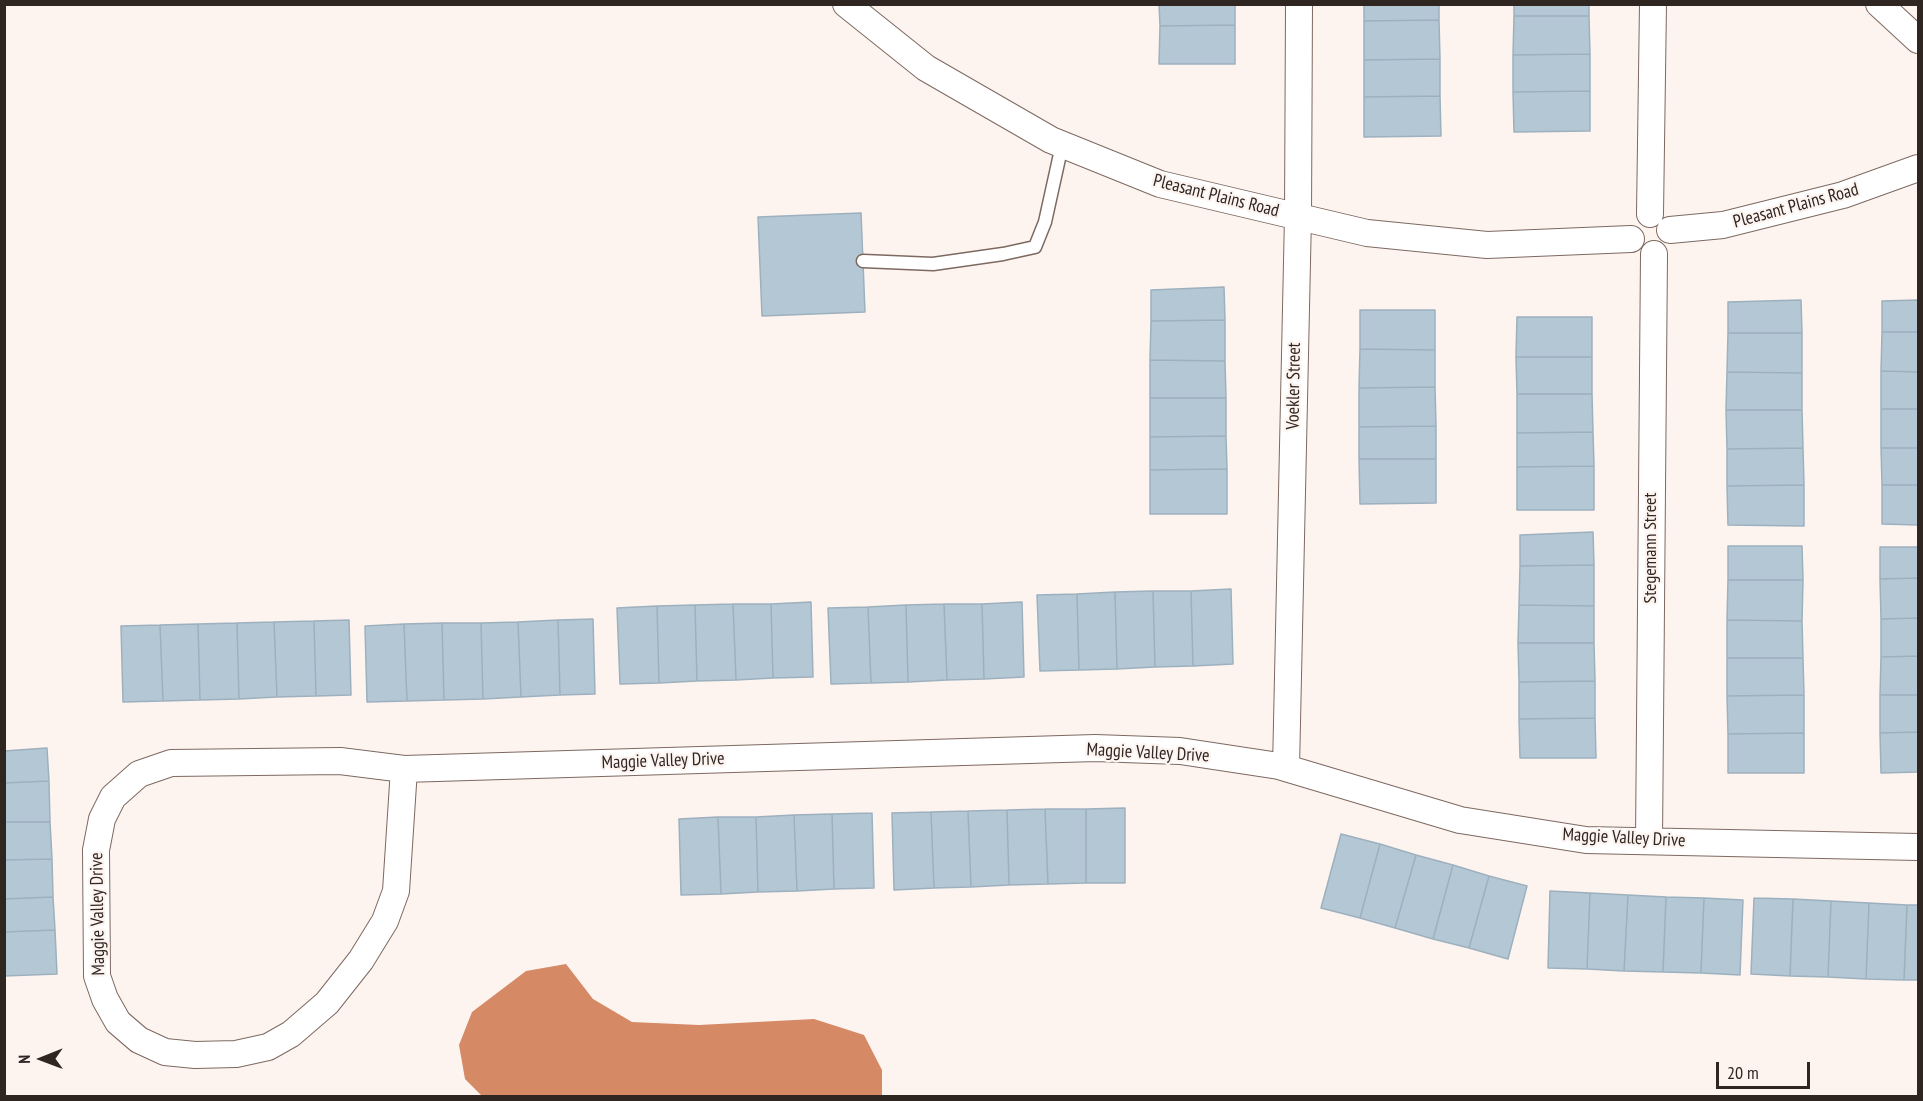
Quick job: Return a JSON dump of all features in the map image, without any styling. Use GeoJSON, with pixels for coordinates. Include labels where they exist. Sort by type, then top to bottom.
{"type":"FeatureCollection","features":[{"type":"Feature","properties":{"kind":"street","name":"Pleasant Plains Road"},"geometry":{"type":"LineString","coordinates":[[846,4],[926,68],[1062,145],[1160,184],[1367,232],[1487,245],[1631,239]]}},
{"type":"Feature","properties":{"kind":"street","name":"Voekler Street"},"geometry":{"type":"LineString","coordinates":[[1286,768],[1298,216],[1299,4]]}},
{"type":"Feature","properties":{"kind":"street"},"geometry":{"type":"LineString","coordinates":[[1650,214],[1653,4]]}},
{"type":"Feature","properties":{"kind":"street"},"geometry":{"type":"LineString","coordinates":[[1879,4],[1918,40]]}},
{"type":"Feature","properties":{"kind":"street","name":"Pleasant Plains Road"},"geometry":{"type":"LineString","coordinates":[[1670,230],[1723,225],[1843,195],[1918,168]]}},
{"type":"Feature","properties":{"kind":"street"},"geometry":{"type":"LineString","coordinates":[[1650,214],[1662,219],[1670,230],[1668,244],[1659,253],[1642,253],[1637,250],[1631,239],[1633,225],[1637,220],[1650,214]]}},
{"type":"Feature","properties":{"kind":"street","name":"Stegemann Street"},"geometry":{"type":"LineString","coordinates":[[1649,841],[1654,254]]}},
{"type":"Feature","properties":{"kind":"street","name":"Maggie Valley Drive"},"geometry":{"type":"LineString","coordinates":[[404,768],[396,891],[385,921],[361,960],[327,1003],[291,1034],[268,1047],[236,1054],[195,1055],[165,1052],[139,1040],[118,1022],[105,999],[97,976],[96,850],[102,819],[113,797],[139,774],[171,763],[340,761],[404,768],[1095,748],[1180,751],[1286,768],[1460,820],[1586,840],[1918,848]]}},
{"type":"Feature","properties":{"kind":"lane"},"geometry":{"type":"LineString","coordinates":[[863,261],[933,264],[1035,247],[1045,222],[1062,145]]}},
{"type":"Feature","properties":{"kind":"shaded area"},"geometry":{"type":"Polygon","coordinates":[[[566,964],[593,999],[632,1022],[699,1025],[814,1019],[864,1035],[882,1070],[882,1096],[482,1096],[465,1079],[459,1045],[472,1012],[526,971],[566,964]]]}},
{"type":"Feature","properties":{"kind":"building"},"geometry":{"type":"Polygon","coordinates":[[[1159,4],[1235,4],[1235,25],[1160,26],[1159,4]]]}},
{"type":"Feature","properties":{"kind":"building"},"geometry":{"type":"Polygon","coordinates":[[[1364,4],[1439,4],[1439,20],[1364,21],[1364,4]]]}},
{"type":"Feature","properties":{"kind":"building"},"geometry":{"type":"Polygon","coordinates":[[[1514,4],[1589,4],[1589,16],[1514,16],[1514,4]]]}},
{"type":"Feature","properties":{"kind":"building"},"geometry":{"type":"Polygon","coordinates":[[[1514,16],[1589,16],[1590,54],[1513,55],[1514,16]]]}},
{"type":"Feature","properties":{"kind":"building"},"geometry":{"type":"Polygon","coordinates":[[[1439,20],[1440,59],[1364,60],[1364,21],[1439,20]]]}},
{"type":"Feature","properties":{"kind":"building"},"geometry":{"type":"Polygon","coordinates":[[[1235,25],[1235,64],[1159,64],[1160,26],[1235,25]]]}},
{"type":"Feature","properties":{"kind":"building"},"geometry":{"type":"Polygon","coordinates":[[[1590,54],[1590,91],[1513,92],[1513,55],[1590,54]]]}},
{"type":"Feature","properties":{"kind":"building"},"geometry":{"type":"Polygon","coordinates":[[[1440,59],[1440,96],[1364,97],[1364,60],[1440,59]]]}},
{"type":"Feature","properties":{"kind":"building"},"geometry":{"type":"Polygon","coordinates":[[[1590,91],[1590,131],[1514,132],[1513,92],[1590,91]]]}},
{"type":"Feature","properties":{"kind":"building"},"geometry":{"type":"Polygon","coordinates":[[[1440,96],[1441,136],[1364,137],[1364,97],[1440,96]]]}},
{"type":"Feature","properties":{"kind":"building"},"geometry":{"type":"Polygon","coordinates":[[[861,213],[865,312],[762,316],[758,217],[861,213]]]}},
{"type":"Feature","properties":{"kind":"building"},"geometry":{"type":"Polygon","coordinates":[[[1224,287],[1225,320],[1151,321],[1151,290],[1224,287]]]}},
{"type":"Feature","properties":{"kind":"building"},"geometry":{"type":"Polygon","coordinates":[[[1801,300],[1802,333],[1728,333],[1728,302],[1801,300]]]}},
{"type":"Feature","properties":{"kind":"building"},"geometry":{"type":"Polygon","coordinates":[[[1918,300],[1918,332],[1882,332],[1882,301],[1918,300]]]}},
{"type":"Feature","properties":{"kind":"building"},"geometry":{"type":"Polygon","coordinates":[[[1360,310],[1435,310],[1435,350],[1360,349],[1360,310]]]}},
{"type":"Feature","properties":{"kind":"building"},"geometry":{"type":"Polygon","coordinates":[[[1517,317],[1592,317],[1592,357],[1516,357],[1517,317]]]}},
{"type":"Feature","properties":{"kind":"building"},"geometry":{"type":"Polygon","coordinates":[[[1225,320],[1225,361],[1150,360],[1151,321],[1225,320]]]}},
{"type":"Feature","properties":{"kind":"building"},"geometry":{"type":"Polygon","coordinates":[[[1882,332],[1918,332],[1918,372],[1881,371],[1882,332]]]}},
{"type":"Feature","properties":{"kind":"building"},"geometry":{"type":"Polygon","coordinates":[[[1728,333],[1802,333],[1802,373],[1727,372],[1728,333]]]}},
{"type":"Feature","properties":{"kind":"building"},"geometry":{"type":"Polygon","coordinates":[[[1360,349],[1435,350],[1435,387],[1359,388],[1360,349]]]}},
{"type":"Feature","properties":{"kind":"building"},"geometry":{"type":"Polygon","coordinates":[[[1516,357],[1592,357],[1592,394],[1517,394],[1516,357]]]}},
{"type":"Feature","properties":{"kind":"building"},"geometry":{"type":"Polygon","coordinates":[[[1150,360],[1225,361],[1226,398],[1150,398],[1150,360]]]}},
{"type":"Feature","properties":{"kind":"building"},"geometry":{"type":"Polygon","coordinates":[[[1881,371],[1918,372],[1918,409],[1881,409],[1881,371]]]}},
{"type":"Feature","properties":{"kind":"building"},"geometry":{"type":"Polygon","coordinates":[[[1727,372],[1802,373],[1802,410],[1726,410],[1727,372]]]}},
{"type":"Feature","properties":{"kind":"building"},"geometry":{"type":"Polygon","coordinates":[[[1435,387],[1436,426],[1359,427],[1359,388],[1435,387]]]}},
{"type":"Feature","properties":{"kind":"building"},"geometry":{"type":"Polygon","coordinates":[[[1517,394],[1592,394],[1593,432],[1517,433],[1517,394]]]}},
{"type":"Feature","properties":{"kind":"building"},"geometry":{"type":"Polygon","coordinates":[[[1150,398],[1226,398],[1226,436],[1150,437],[1150,398]]]}},
{"type":"Feature","properties":{"kind":"building"},"geometry":{"type":"Polygon","coordinates":[[[1881,409],[1918,409],[1918,448],[1881,448],[1881,409]]]}},
{"type":"Feature","properties":{"kind":"building"},"geometry":{"type":"Polygon","coordinates":[[[1726,410],[1802,410],[1803,448],[1727,449],[1726,410]]]}},
{"type":"Feature","properties":{"kind":"building"},"geometry":{"type":"Polygon","coordinates":[[[1436,426],[1436,459],[1359,459],[1359,427],[1436,426]]]}},
{"type":"Feature","properties":{"kind":"building"},"geometry":{"type":"Polygon","coordinates":[[[1593,432],[1594,466],[1517,467],[1517,433],[1593,432]]]}},
{"type":"Feature","properties":{"kind":"building"},"geometry":{"type":"Polygon","coordinates":[[[1226,436],[1227,469],[1150,470],[1150,437],[1226,436]]]}},
{"type":"Feature","properties":{"kind":"building"},"geometry":{"type":"Polygon","coordinates":[[[1803,448],[1804,485],[1727,486],[1727,449],[1803,448]]]}},
{"type":"Feature","properties":{"kind":"building"},"geometry":{"type":"Polygon","coordinates":[[[1881,448],[1918,448],[1918,485],[1882,485],[1881,448]]]}},
{"type":"Feature","properties":{"kind":"building"},"geometry":{"type":"Polygon","coordinates":[[[1359,459],[1436,459],[1436,503],[1360,504],[1359,459]]]}},
{"type":"Feature","properties":{"kind":"building"},"geometry":{"type":"Polygon","coordinates":[[[1594,466],[1594,510],[1517,510],[1517,467],[1594,466]]]}},
{"type":"Feature","properties":{"kind":"building"},"geometry":{"type":"Polygon","coordinates":[[[1227,469],[1227,514],[1150,514],[1150,470],[1227,469]]]}},
{"type":"Feature","properties":{"kind":"building"},"geometry":{"type":"Polygon","coordinates":[[[1804,485],[1804,526],[1728,525],[1727,486],[1804,485]]]}},
{"type":"Feature","properties":{"kind":"building"},"geometry":{"type":"Polygon","coordinates":[[[1882,485],[1918,485],[1918,525],[1882,524],[1882,485]]]}},
{"type":"Feature","properties":{"kind":"building"},"geometry":{"type":"Polygon","coordinates":[[[1593,532],[1594,565],[1520,566],[1520,535],[1593,532]]]}},
{"type":"Feature","properties":{"kind":"building"},"geometry":{"type":"Polygon","coordinates":[[[1728,546],[1802,546],[1803,580],[1728,580],[1728,546]]]}},
{"type":"Feature","properties":{"kind":"building"},"geometry":{"type":"Polygon","coordinates":[[[1880,547],[1918,547],[1918,578],[1880,579],[1880,547]]]}},
{"type":"Feature","properties":{"kind":"building"},"geometry":{"type":"Polygon","coordinates":[[[1594,565],[1594,606],[1519,605],[1520,566],[1594,565]]]}},
{"type":"Feature","properties":{"kind":"building"},"geometry":{"type":"Polygon","coordinates":[[[1918,578],[1918,618],[1881,619],[1880,579],[1918,578]]]}},
{"type":"Feature","properties":{"kind":"building"},"geometry":{"type":"Polygon","coordinates":[[[1728,580],[1803,580],[1802,621],[1727,620],[1728,580]]]}},
{"type":"Feature","properties":{"kind":"building"},"geometry":{"type":"Polygon","coordinates":[[[1231,589],[1233,664],[1193,666],[1191,591],[1231,589]]]}},
{"type":"Feature","properties":{"kind":"building"},"geometry":{"type":"Polygon","coordinates":[[[1153,591],[1155,667],[1117,669],[1115,592],[1153,591]]]}},
{"type":"Feature","properties":{"kind":"building"},"geometry":{"type":"Polygon","coordinates":[[[1153,591],[1191,591],[1193,666],[1155,667],[1153,591]]]}},
{"type":"Feature","properties":{"kind":"building"},"geometry":{"type":"Polygon","coordinates":[[[1115,592],[1117,669],[1079,670],[1077,594],[1115,592]]]}},
{"type":"Feature","properties":{"kind":"building"},"geometry":{"type":"Polygon","coordinates":[[[1077,594],[1079,670],[1040,671],[1037,595],[1077,594]]]}},
{"type":"Feature","properties":{"kind":"building"},"geometry":{"type":"Polygon","coordinates":[[[811,602],[813,677],[773,678],[771,604],[811,602]]]}},
{"type":"Feature","properties":{"kind":"building"},"geometry":{"type":"Polygon","coordinates":[[[1022,602],[1024,677],[984,679],[982,604],[1022,602]]]}},
{"type":"Feature","properties":{"kind":"building"},"geometry":{"type":"Polygon","coordinates":[[[733,604],[736,680],[697,681],[695,605],[733,604]]]}},
{"type":"Feature","properties":{"kind":"building"},"geometry":{"type":"Polygon","coordinates":[[[733,604],[771,604],[773,678],[736,680],[733,604]]]}},
{"type":"Feature","properties":{"kind":"building"},"geometry":{"type":"Polygon","coordinates":[[[944,604],[947,680],[908,682],[906,605],[944,604]]]}},
{"type":"Feature","properties":{"kind":"building"},"geometry":{"type":"Polygon","coordinates":[[[944,604],[982,604],[984,679],[947,680],[944,604]]]}},
{"type":"Feature","properties":{"kind":"building"},"geometry":{"type":"Polygon","coordinates":[[[695,605],[697,681],[659,683],[657,606],[695,605]]]}},
{"type":"Feature","properties":{"kind":"building"},"geometry":{"type":"Polygon","coordinates":[[[906,605],[908,682],[871,683],[868,607],[906,605]]]}},
{"type":"Feature","properties":{"kind":"building"},"geometry":{"type":"Polygon","coordinates":[[[1519,605],[1594,606],[1594,643],[1518,643],[1519,605]]]}},
{"type":"Feature","properties":{"kind":"building"},"geometry":{"type":"Polygon","coordinates":[[[657,606],[659,683],[620,684],[617,608],[657,606]]]}},
{"type":"Feature","properties":{"kind":"building"},"geometry":{"type":"Polygon","coordinates":[[[868,607],[871,683],[831,684],[828,608],[868,607]]]}},
{"type":"Feature","properties":{"kind":"building"},"geometry":{"type":"Polygon","coordinates":[[[1918,618],[1918,656],[1881,657],[1881,619],[1918,618]]]}},
{"type":"Feature","properties":{"kind":"building"},"geometry":{"type":"Polygon","coordinates":[[[593,619],[595,694],[560,695],[558,620],[593,619]]]}},
{"type":"Feature","properties":{"kind":"building"},"geometry":{"type":"Polygon","coordinates":[[[349,620],[351,695],[316,696],[314,621],[349,620]]]}},
{"type":"Feature","properties":{"kind":"building"},"geometry":{"type":"Polygon","coordinates":[[[558,620],[560,695],[521,697],[518,622],[558,620]]]}},
{"type":"Feature","properties":{"kind":"building"},"geometry":{"type":"Polygon","coordinates":[[[1727,620],[1802,621],[1803,658],[1727,658],[1727,620]]]}},
{"type":"Feature","properties":{"kind":"building"},"geometry":{"type":"Polygon","coordinates":[[[314,621],[316,696],[277,697],[274,622],[314,621]]]}},
{"type":"Feature","properties":{"kind":"building"},"geometry":{"type":"Polygon","coordinates":[[[274,622],[277,697],[239,699],[237,623],[274,622]]]}},
{"type":"Feature","properties":{"kind":"building"},"geometry":{"type":"Polygon","coordinates":[[[518,622],[521,697],[483,699],[481,623],[518,622]]]}},
{"type":"Feature","properties":{"kind":"building"},"geometry":{"type":"Polygon","coordinates":[[[237,623],[239,699],[200,700],[198,624],[237,623]]]}},
{"type":"Feature","properties":{"kind":"building"},"geometry":{"type":"Polygon","coordinates":[[[442,623],[444,700],[407,701],[404,624],[442,623]]]}},
{"type":"Feature","properties":{"kind":"building"},"geometry":{"type":"Polygon","coordinates":[[[442,623],[481,623],[483,699],[444,700],[442,623]]]}},
{"type":"Feature","properties":{"kind":"building"},"geometry":{"type":"Polygon","coordinates":[[[198,624],[200,700],[163,701],[160,625],[198,624]]]}},
{"type":"Feature","properties":{"kind":"building"},"geometry":{"type":"Polygon","coordinates":[[[404,624],[407,701],[367,702],[365,626],[404,624]]]}},
{"type":"Feature","properties":{"kind":"building"},"geometry":{"type":"Polygon","coordinates":[[[160,625],[163,701],[123,702],[121,626],[160,625]]]}},
{"type":"Feature","properties":{"kind":"building"},"geometry":{"type":"Polygon","coordinates":[[[1518,643],[1594,643],[1595,681],[1519,682],[1518,643]]]}},
{"type":"Feature","properties":{"kind":"building"},"geometry":{"type":"Polygon","coordinates":[[[1918,656],[1918,695],[1880,695],[1881,657],[1918,656]]]}},
{"type":"Feature","properties":{"kind":"building"},"geometry":{"type":"Polygon","coordinates":[[[1727,658],[1803,658],[1804,695],[1727,696],[1727,658]]]}},
{"type":"Feature","properties":{"kind":"building"},"geometry":{"type":"Polygon","coordinates":[[[1595,681],[1595,718],[1519,719],[1519,682],[1595,681]]]}},
{"type":"Feature","properties":{"kind":"building"},"geometry":{"type":"Polygon","coordinates":[[[1804,695],[1804,733],[1728,734],[1727,696],[1804,695]]]}},
{"type":"Feature","properties":{"kind":"building"},"geometry":{"type":"Polygon","coordinates":[[[1880,695],[1918,695],[1918,732],[1880,733],[1880,695]]]}},
{"type":"Feature","properties":{"kind":"building"},"geometry":{"type":"Polygon","coordinates":[[[1595,718],[1596,758],[1520,758],[1519,719],[1595,718]]]}},
{"type":"Feature","properties":{"kind":"building"},"geometry":{"type":"Polygon","coordinates":[[[1918,732],[1918,772],[1881,773],[1880,733],[1918,732]]]}},
{"type":"Feature","properties":{"kind":"building"},"geometry":{"type":"Polygon","coordinates":[[[1804,733],[1804,773],[1728,773],[1728,734],[1804,733]]]}},
{"type":"Feature","properties":{"kind":"building"},"geometry":{"type":"Polygon","coordinates":[[[47,748],[49,781],[4,783],[4,751],[47,748]]]}},
{"type":"Feature","properties":{"kind":"building"},"geometry":{"type":"Polygon","coordinates":[[[49,781],[50,822],[4,822],[4,783],[49,781]]]}},
{"type":"Feature","properties":{"kind":"building"},"geometry":{"type":"Polygon","coordinates":[[[1125,808],[1125,883],[1086,883],[1086,809],[1125,808]]]}},
{"type":"Feature","properties":{"kind":"building"},"geometry":{"type":"Polygon","coordinates":[[[1045,809],[1048,884],[1009,885],[1007,810],[1045,809]]]}},
{"type":"Feature","properties":{"kind":"building"},"geometry":{"type":"Polygon","coordinates":[[[1045,809],[1086,809],[1086,883],[1048,884],[1045,809]]]}},
{"type":"Feature","properties":{"kind":"building"},"geometry":{"type":"Polygon","coordinates":[[[1007,810],[1009,885],[971,887],[968,811],[1007,810]]]}},
{"type":"Feature","properties":{"kind":"building"},"geometry":{"type":"Polygon","coordinates":[[[968,811],[971,887],[934,888],[931,812],[968,811]]]}},
{"type":"Feature","properties":{"kind":"building"},"geometry":{"type":"Polygon","coordinates":[[[931,812],[934,888],[894,890],[892,813],[931,812]]]}},
{"type":"Feature","properties":{"kind":"building"},"geometry":{"type":"Polygon","coordinates":[[[872,813],[874,888],[834,889],[832,814],[872,813]]]}},
{"type":"Feature","properties":{"kind":"building"},"geometry":{"type":"Polygon","coordinates":[[[832,814],[834,889],[797,891],[794,815],[832,814]]]}},
{"type":"Feature","properties":{"kind":"building"},"geometry":{"type":"Polygon","coordinates":[[[794,815],[797,891],[758,892],[756,817],[794,815]]]}},
{"type":"Feature","properties":{"kind":"building"},"geometry":{"type":"Polygon","coordinates":[[[718,817],[721,894],[681,895],[679,819],[718,817]]]}},
{"type":"Feature","properties":{"kind":"building"},"geometry":{"type":"Polygon","coordinates":[[[718,817],[756,817],[758,892],[721,894],[718,817]]]}},
{"type":"Feature","properties":{"kind":"building"},"geometry":{"type":"Polygon","coordinates":[[[4,822],[50,822],[52,859],[4,860],[4,822]]]}},
{"type":"Feature","properties":{"kind":"building"},"geometry":{"type":"Polygon","coordinates":[[[1341,834],[1380,844],[1360,918],[1321,908],[1341,834]]]}},
{"type":"Feature","properties":{"kind":"building"},"geometry":{"type":"Polygon","coordinates":[[[1380,844],[1416,855],[1395,928],[1360,918],[1380,844]]]}},
{"type":"Feature","properties":{"kind":"building"},"geometry":{"type":"Polygon","coordinates":[[[1416,855],[1453,865],[1433,939],[1395,928],[1416,855]]]}},
{"type":"Feature","properties":{"kind":"building"},"geometry":{"type":"Polygon","coordinates":[[[52,859],[53,897],[4,899],[4,860],[52,859]]]}},
{"type":"Feature","properties":{"kind":"building"},"geometry":{"type":"Polygon","coordinates":[[[1453,865],[1489,876],[1469,948],[1433,939],[1453,865]]]}},
{"type":"Feature","properties":{"kind":"building"},"geometry":{"type":"Polygon","coordinates":[[[1489,876],[1527,886],[1508,959],[1469,948],[1489,876]]]}},
{"type":"Feature","properties":{"kind":"building"},"geometry":{"type":"Polygon","coordinates":[[[1550,891],[1590,893],[1587,969],[1548,968],[1550,891]]]}},
{"type":"Feature","properties":{"kind":"building"},"geometry":{"type":"Polygon","coordinates":[[[1590,893],[1628,895],[1624,971],[1587,969],[1590,893]]]}},
{"type":"Feature","properties":{"kind":"building"},"geometry":{"type":"Polygon","coordinates":[[[1628,895],[1666,897],[1663,972],[1624,971],[1628,895]]]}},
{"type":"Feature","properties":{"kind":"building"},"geometry":{"type":"Polygon","coordinates":[[[53,897],[55,930],[4,932],[4,899],[53,897]]]}},
{"type":"Feature","properties":{"kind":"building"},"geometry":{"type":"Polygon","coordinates":[[[1666,897],[1704,898],[1701,973],[1663,972],[1666,897]]]}},
{"type":"Feature","properties":{"kind":"building"},"geometry":{"type":"Polygon","coordinates":[[[1704,898],[1743,900],[1740,975],[1701,973],[1704,898]]]}},
{"type":"Feature","properties":{"kind":"building"},"geometry":{"type":"Polygon","coordinates":[[[1754,898],[1793,899],[1790,976],[1751,974],[1754,898]]]}},
{"type":"Feature","properties":{"kind":"building"},"geometry":{"type":"Polygon","coordinates":[[[1793,899],[1831,901],[1828,977],[1790,976],[1793,899]]]}},
{"type":"Feature","properties":{"kind":"building"},"geometry":{"type":"Polygon","coordinates":[[[1831,901],[1869,903],[1866,979],[1828,977],[1831,901]]]}},
{"type":"Feature","properties":{"kind":"building"},"geometry":{"type":"Polygon","coordinates":[[[1869,903],[1907,905],[1904,980],[1866,979],[1869,903]]]}},
{"type":"Feature","properties":{"kind":"building"},"geometry":{"type":"Polygon","coordinates":[[[1907,905],[1918,905],[1918,980],[1904,980],[1907,905]]]}},
{"type":"Feature","properties":{"kind":"building"},"geometry":{"type":"Polygon","coordinates":[[[55,930],[57,974],[4,976],[4,932],[55,930]]]}}]}
